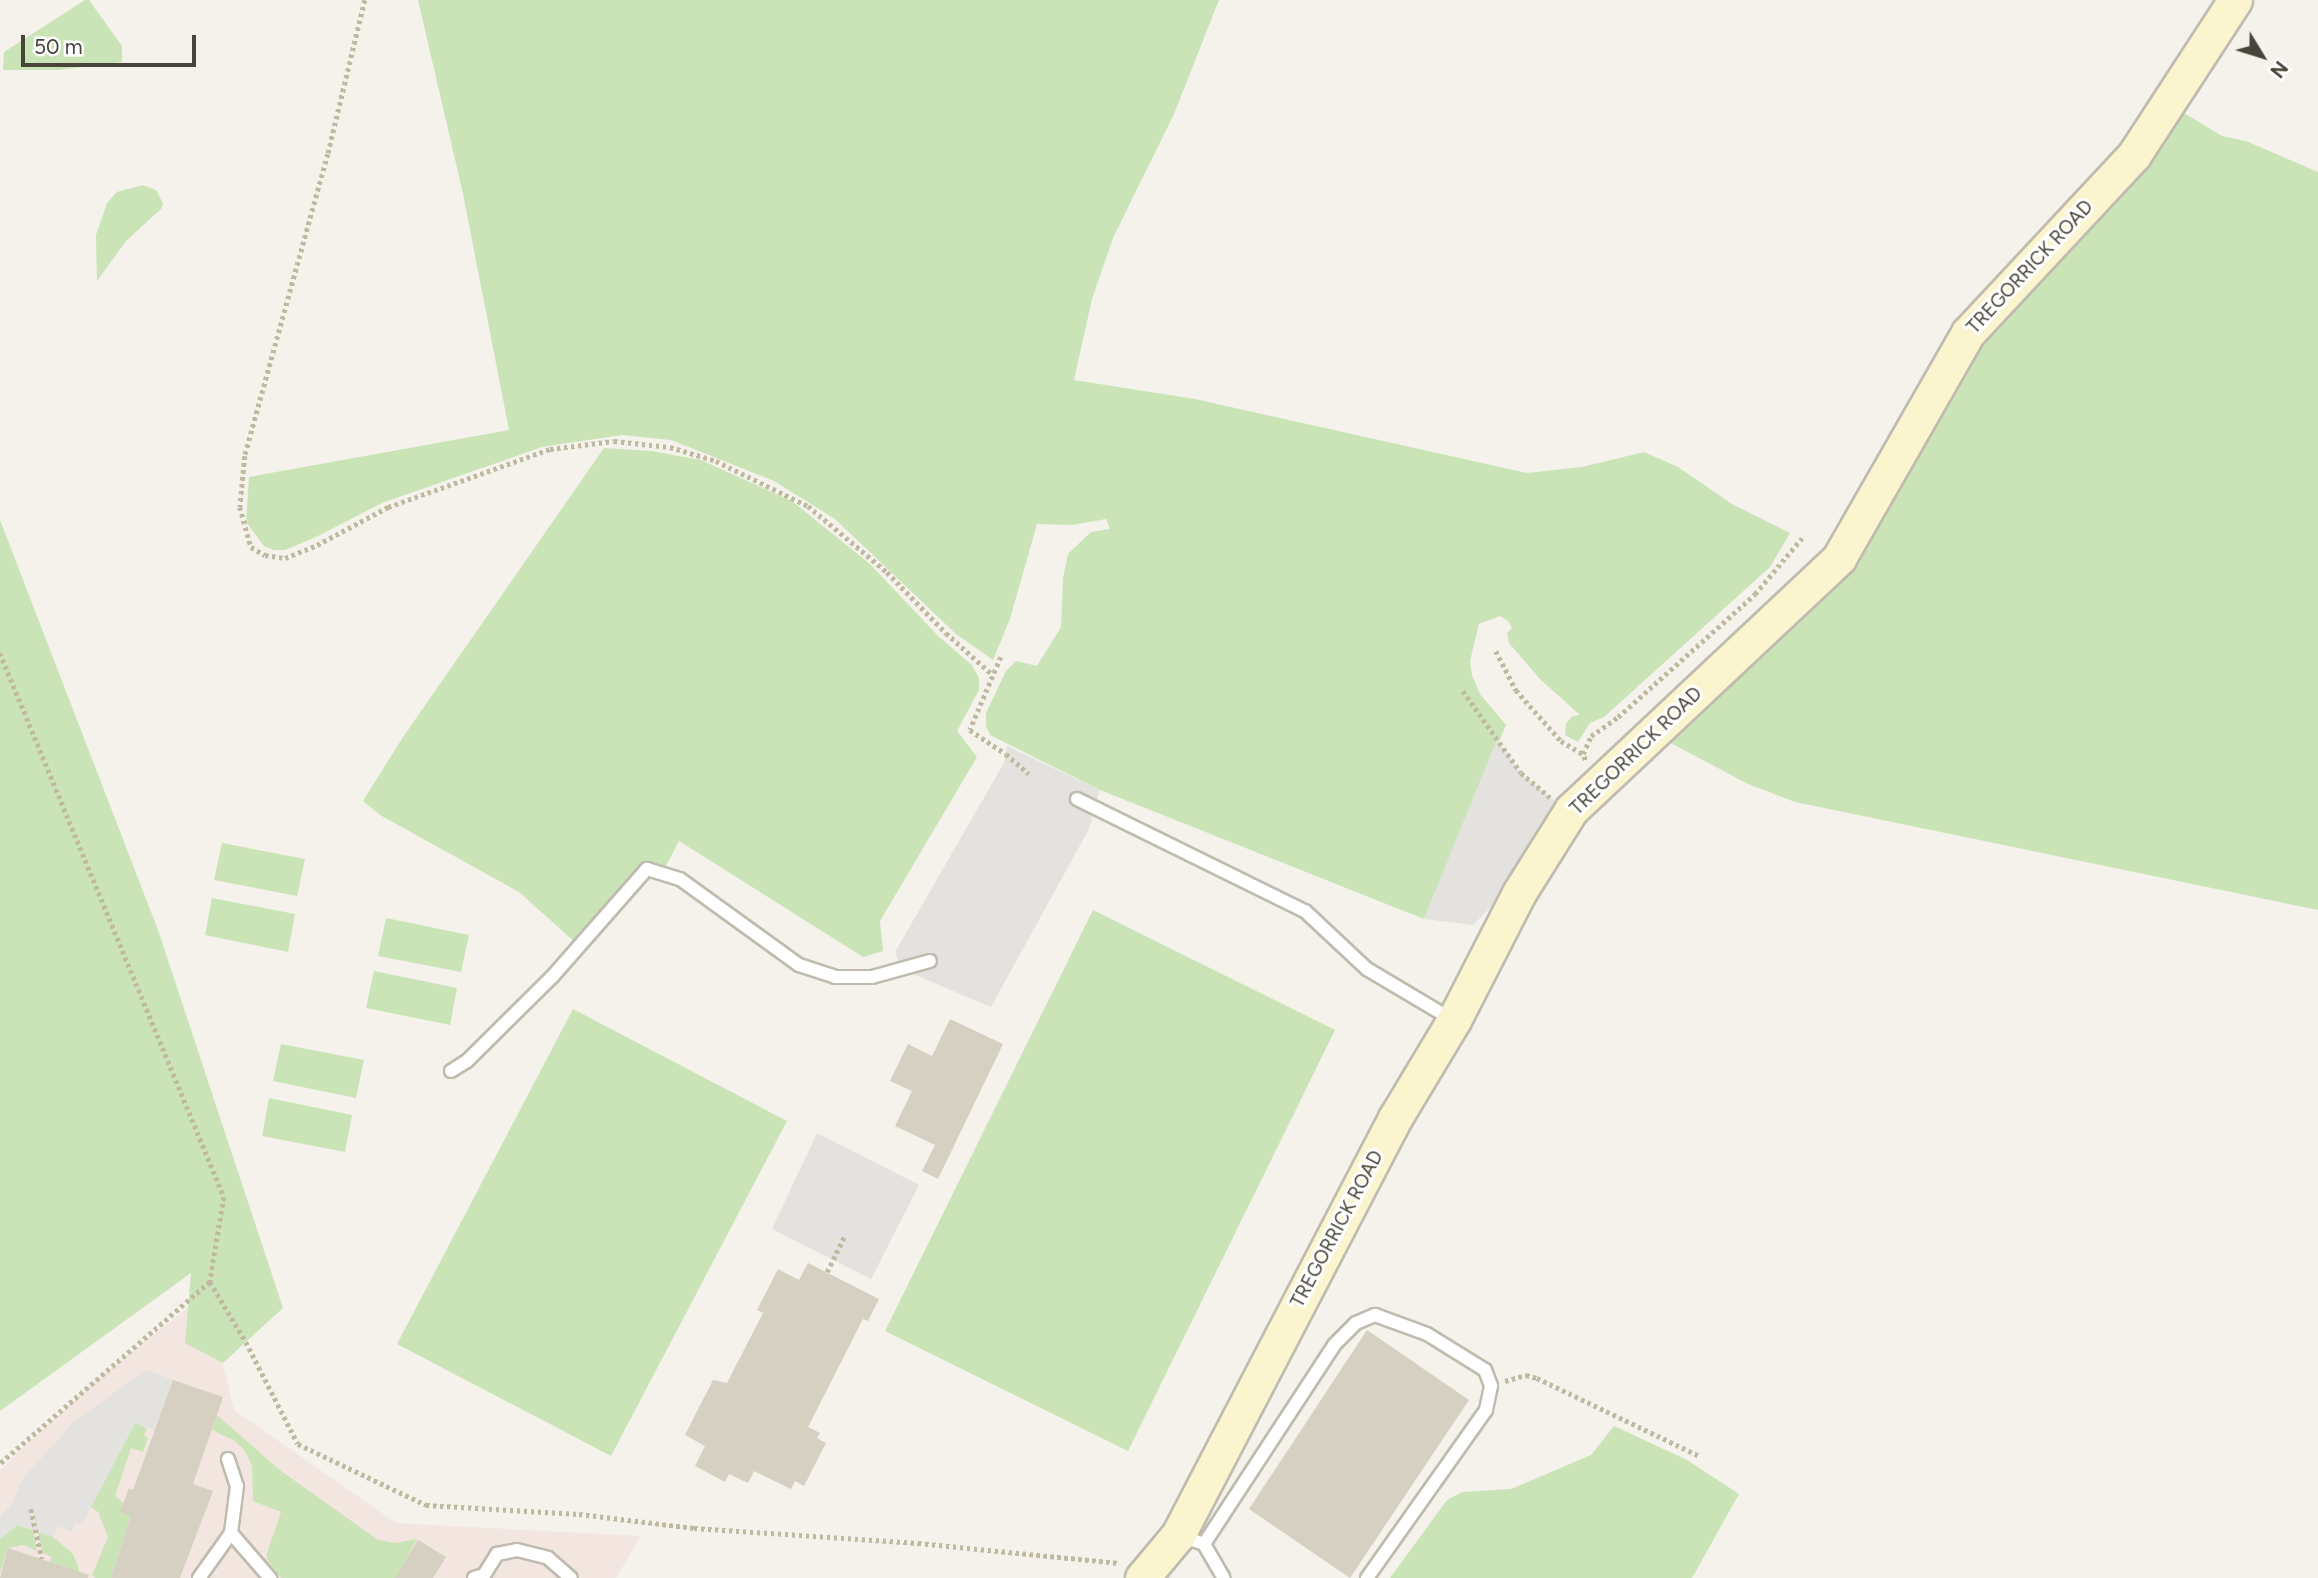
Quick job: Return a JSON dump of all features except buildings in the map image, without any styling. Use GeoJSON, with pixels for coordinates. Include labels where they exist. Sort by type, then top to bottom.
{"type":"FeatureCollection","features":[{"type":"Feature","properties":{"kind":"street","name":"TREGORRICK ROAD"},"geometry":{"type":"LineString","coordinates":[[1147,1572],[1191,1539],[1395,1118],[1454,1020],[1518,893],[1572,810],[1839,558],[1968,333],[2134,155],[2235,0]]}},
{"type":"Feature","properties":{"kind":"lane"},"geometry":{"type":"LineString","coordinates":[[1077,799],[1305,911],[1367,969],[1454,1020]]}},
{"type":"Feature","properties":{"kind":"lane"},"geometry":{"type":"LineString","coordinates":[[451,1071],[467,1061],[552,976],[647,869],[680,879],[799,965],[835,977],[872,977],[930,961]]}},
{"type":"Feature","properties":{"kind":"lane"},"geometry":{"type":"LineString","coordinates":[[1224,1578],[1191,1539],[1334,1345],[1356,1323],[1375,1315],[1427,1334],[1485,1370],[1491,1386],[1486,1410],[1367,1578]]}},
{"type":"Feature","properties":{"kind":"lane"},"geometry":{"type":"LineString","coordinates":[[199,1578],[230,1533],[237,1486],[228,1459]]}},
{"type":"Feature","properties":{"kind":"lane"},"geometry":{"type":"LineString","coordinates":[[230,1533],[270,1578]]}},
{"type":"Feature","properties":{"kind":"lane"},"geometry":{"type":"LineString","coordinates":[[481,1577],[497,1554],[517,1550],[548,1558],[571,1578]]}},
{"type":"Feature","properties":{"kind":"path"},"geometry":{"type":"LineString","coordinates":[[365,0],[328,154],[245,456],[240,507],[251,547],[265,555],[285,558],[317,545],[388,507],[550,449],[614,441],[670,447],[716,461],[808,506],[887,572],[946,633],[993,675]]}},
{"type":"Feature","properties":{"kind":"path"},"geometry":{"type":"LineString","coordinates":[[1583,754],[1591,736],[1618,717],[1755,594],[1802,538]]}},
{"type":"Feature","properties":{"kind":"path"},"geometry":{"type":"LineString","coordinates":[[1496,651],[1516,690],[1561,741],[1583,754],[1597,787]]}},
{"type":"Feature","properties":{"kind":"path"},"geometry":{"type":"LineString","coordinates":[[0,653],[224,1197],[218,1248],[210,1282],[0,1464]]}},
{"type":"Feature","properties":{"kind":"path"},"geometry":{"type":"LineString","coordinates":[[1001,657],[970,730],[1006,754],[1028,774]]}},
{"type":"Feature","properties":{"kind":"path"},"geometry":{"type":"LineString","coordinates":[[1463,691],[1521,773],[1557,803],[1572,810]]}},
{"type":"Feature","properties":{"kind":"path"},"geometry":{"type":"LineString","coordinates":[[827,1272],[844,1237]]}},
{"type":"Feature","properties":{"kind":"path"},"geometry":{"type":"LineString","coordinates":[[210,1282],[246,1342],[298,1444],[426,1505],[579,1514],[694,1528],[918,1543],[1147,1572]]}},
{"type":"Feature","properties":{"kind":"path"},"geometry":{"type":"LineString","coordinates":[[1491,1386],[1526,1375],[1537,1378],[1700,1456]]}},
{"type":"Feature","properties":{"kind":"path"},"geometry":{"type":"LineString","coordinates":[[31,1509],[42,1559]]}},
{"type":"Feature","properties":{"kind":"shaded area"},"geometry":{"type":"Polygon","coordinates":[[[1497,739],[1521,773],[1557,803],[1498,900],[1473,925],[1424,919],[1497,739]]]}},
{"type":"Feature","properties":{"kind":"shaded area"},"geometry":{"type":"Polygon","coordinates":[[[1007,746],[1100,790],[1089,829],[991,1007],[901,969],[895,952],[1004,763],[1007,746]]]}},
{"type":"Feature","properties":{"kind":"shaded area"},"geometry":{"type":"Polygon","coordinates":[[[817,1133],[919,1185],[871,1279],[772,1229],[817,1133]]]}},
{"type":"Feature","properties":{"kind":"shaded area"},"geometry":{"type":"Polygon","coordinates":[[[206,1293],[234,1410],[396,1523],[641,1536],[616,1578],[0,1578],[0,1470],[91,1384],[206,1293]]]}},
{"type":"Feature","properties":{"kind":"shaded area"},"geometry":{"type":"Polygon","coordinates":[[[146,1370],[173,1380],[155,1430],[135,1423],[83,1522],[75,1524],[71,1532],[59,1526],[53,1537],[17,1525],[0,1539],[0,1518],[12,1503],[23,1478],[75,1421],[146,1370]]]}},
{"type":"Feature","properties":{"kind":"green space"},"geometry":{"type":"Polygon","coordinates":[[[89,0],[122,46],[122,62],[58,70],[3,70],[4,52],[89,0]]]}},
{"type":"Feature","properties":{"kind":"green space"},"geometry":{"type":"Polygon","coordinates":[[[418,0],[1219,0],[1174,114],[1113,238],[1092,299],[1074,380],[1195,399],[1527,473],[1582,467],[1644,452],[1678,467],[1732,504],[1790,533],[1770,567],[1604,717],[1590,723],[1578,742],[1565,735],[1566,724],[1572,716],[1580,715],[1540,679],[1509,643],[1507,633],[1512,628],[1508,621],[1500,616],[1479,624],[1470,661],[1472,675],[1480,694],[1506,725],[1424,919],[1100,790],[990,735],[986,726],[986,713],[1006,671],[1016,661],[1037,666],[1061,627],[1063,578],[1068,554],[1091,532],[1110,529],[1106,519],[1072,525],[1037,524],[1010,619],[993,660],[956,634],[835,519],[774,481],[671,440],[622,435],[542,447],[382,503],[316,537],[285,550],[274,550],[264,546],[246,522],[249,477],[509,430],[463,194],[418,0]]]}},
{"type":"Feature","properties":{"kind":"green space"},"geometry":{"type":"Polygon","coordinates":[[[2174,107],[2222,136],[2246,141],[2318,172],[2318,910],[1795,802],[1748,784],[1665,740],[1759,655],[1976,345],[2174,107]]]}},
{"type":"Feature","properties":{"kind":"green space"},"geometry":{"type":"Polygon","coordinates":[[[143,185],[156,190],[163,203],[162,208],[126,241],[97,281],[96,235],[107,203],[117,192],[143,185]]]}},
{"type":"Feature","properties":{"kind":"green space"},"geometry":{"type":"Polygon","coordinates":[[[604,448],[652,451],[701,460],[792,501],[870,564],[938,636],[972,665],[979,678],[979,690],[957,731],[977,757],[880,921],[883,951],[863,957],[679,841],[666,866],[653,864],[577,944],[519,892],[380,815],[363,801],[403,737],[604,448]]]}},
{"type":"Feature","properties":{"kind":"green space"},"geometry":{"type":"Polygon","coordinates":[[[0,520],[158,930],[283,1308],[223,1363],[185,1343],[191,1273],[0,1411],[0,520]]]}},
{"type":"Feature","properties":{"kind":"green space"},"geometry":{"type":"Polygon","coordinates":[[[222,843],[305,859],[297,896],[214,880],[222,843]]]}},
{"type":"Feature","properties":{"kind":"green space"},"geometry":{"type":"Polygon","coordinates":[[[212,898],[295,914],[288,952],[205,935],[212,898]]]}},
{"type":"Feature","properties":{"kind":"green space"},"geometry":{"type":"Polygon","coordinates":[[[1093,910],[1335,1030],[1128,1451],[885,1331],[1093,910]]]}},
{"type":"Feature","properties":{"kind":"green space"},"geometry":{"type":"Polygon","coordinates":[[[386,918],[469,935],[461,972],[378,956],[386,918]]]}},
{"type":"Feature","properties":{"kind":"green space"},"geometry":{"type":"Polygon","coordinates":[[[374,971],[457,988],[450,1025],[366,1008],[374,971]]]}},
{"type":"Feature","properties":{"kind":"green space"},"geometry":{"type":"Polygon","coordinates":[[[573,1009],[787,1121],[611,1456],[397,1344],[573,1009]]]}},
{"type":"Feature","properties":{"kind":"green space"},"geometry":{"type":"Polygon","coordinates":[[[281,1044],[364,1060],[356,1098],[273,1081],[281,1044]]]}},
{"type":"Feature","properties":{"kind":"green space"},"geometry":{"type":"Polygon","coordinates":[[[269,1098],[352,1115],[345,1152],[262,1136],[269,1098]]]}},
{"type":"Feature","properties":{"kind":"green space"},"geometry":{"type":"Polygon","coordinates":[[[217,1415],[281,1471],[378,1540],[396,1543],[417,1539],[396,1578],[281,1578],[267,1559],[267,1553],[281,1512],[253,1501],[252,1466],[245,1451],[235,1441],[212,1430],[217,1415]]]}},
{"type":"Feature","properties":{"kind":"green space"},"geometry":{"type":"Polygon","coordinates":[[[135,1423],[147,1428],[144,1435],[148,1438],[143,1452],[131,1448],[115,1496],[123,1503],[121,1512],[131,1516],[111,1578],[95,1578],[92,1575],[108,1537],[98,1512],[91,1507],[135,1423]]]}},
{"type":"Feature","properties":{"kind":"green space"},"geometry":{"type":"Polygon","coordinates":[[[1614,1426],[1687,1460],[1739,1494],[1692,1578],[1390,1578],[1447,1500],[1462,1492],[1511,1489],[1591,1455],[1614,1426]]]}},
{"type":"Feature","properties":{"kind":"green space"},"geometry":{"type":"Polygon","coordinates":[[[17,1525],[32,1529],[37,1551],[23,1545],[8,1548],[0,1573],[0,1539],[17,1525]]]}},
{"type":"Feature","properties":{"kind":"green space"},"geometry":{"type":"Polygon","coordinates":[[[38,1531],[53,1537],[73,1554],[79,1570],[77,1578],[66,1578],[69,1568],[50,1562],[52,1557],[43,1553],[38,1531]]]}}]}
